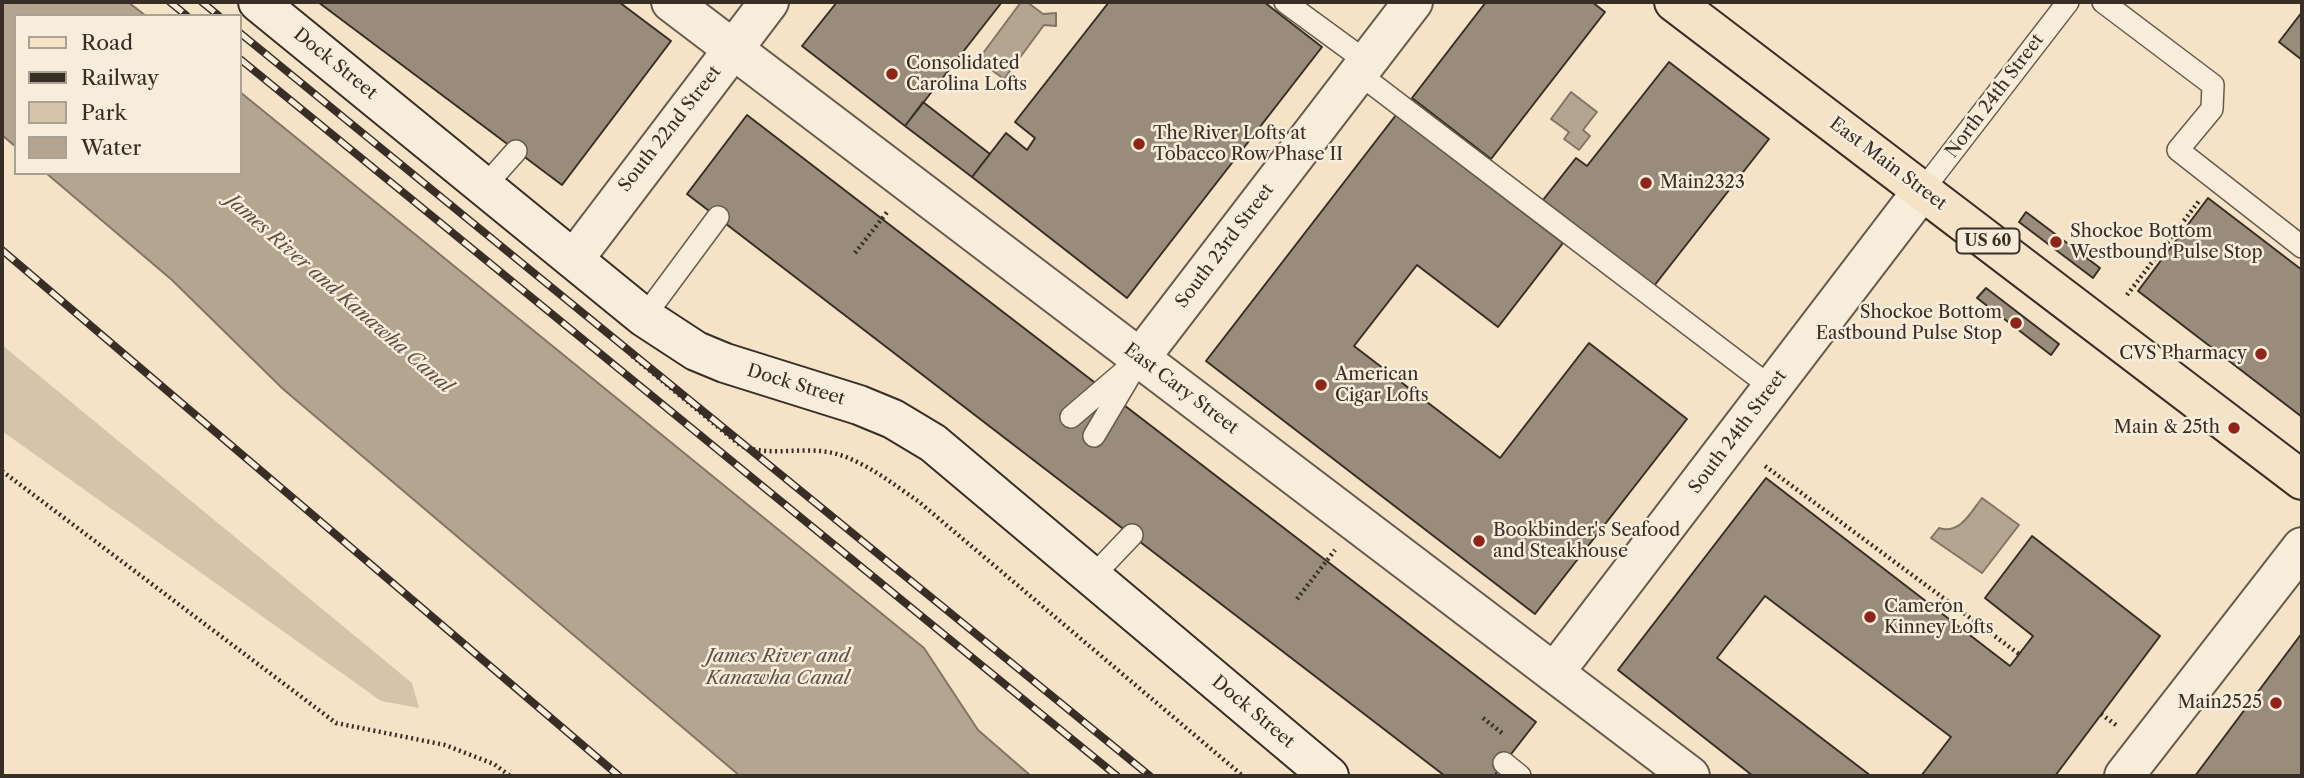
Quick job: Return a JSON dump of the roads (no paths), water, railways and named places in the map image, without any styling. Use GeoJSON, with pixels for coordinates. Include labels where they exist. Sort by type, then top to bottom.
{"type":"FeatureCollection","features":[{"type":"Feature","properties":{"kind":"main road","name":"East Main Street"},"geometry":{"type":"LineString","coordinates":[[1674,2],[2302,480]]}},
{"type":"Feature","properties":{"kind":"street","name":"Dock Street"},"geometry":{"type":"LineString","coordinates":[[258,2],[644,317],[696,351],[725,363],[822,392],[893,419],[943,451],[1328,776]]}},
{"type":"Feature","properties":{"kind":"street","name":"East Cary Street"},"geometry":{"type":"LineString","coordinates":[[671,2],[1690,776]]}},
{"type":"Feature","properties":{"kind":"street","name":"South 22nd Street"},"geometry":{"type":"LineString","coordinates":[[574,259],[769,2]]}},
{"type":"Feature","properties":{"kind":"street","name":"South 23rd Street"},"geometry":{"type":"LineString","coordinates":[[1140,358],[1413,2]]}},
{"type":"Feature","properties":{"kind":"street","name":"South 24th Street"},"geometry":{"type":"LineString","coordinates":[[1554,673],[1922,191]]}},
{"type":"Feature","properties":{"kind":"street"},"geometry":{"type":"LineString","coordinates":[[2124,776],[2302,547]]}},
{"type":"Feature","properties":{"kind":"lane"},"geometry":{"type":"LineString","coordinates":[[1284,2],[1363,68],[1772,388]]}},
{"type":"Feature","properties":{"kind":"lane","name":"North 24th Street"},"geometry":{"type":"LineString","coordinates":[[1922,191],[2068,2]]}},
{"type":"Feature","properties":{"kind":"lane"},"geometry":{"type":"LineString","coordinates":[[2103,2],[2213,85],[2212,109],[2178,150],[2302,247]]}},
{"type":"Feature","properties":{"kind":"lane"},"geometry":{"type":"LineString","coordinates":[[485,186],[516,151]]}},
{"type":"Feature","properties":{"kind":"lane"},"geometry":{"type":"LineString","coordinates":[[644,317],[718,217]]}},
{"type":"Feature","properties":{"kind":"lane"},"geometry":{"type":"LineString","coordinates":[[1071,417],[1140,358]]}},
{"type":"Feature","properties":{"kind":"lane"},"geometry":{"type":"LineString","coordinates":[[1094,436],[1140,358]]}},
{"type":"Feature","properties":{"kind":"lane"},"geometry":{"type":"LineString","coordinates":[[1093,576],[1132,535]]}},
{"type":"Feature","properties":{"kind":"water"},"geometry":{"type":"Polygon","coordinates":[[[2,2],[128,2],[143,14],[14,14],[14,145],[2,135],[2,2]]]}},
{"type":"Feature","properties":{"kind":"water"},"geometry":{"type":"Polygon","coordinates":[[[1021,2],[1027,2],[1043,14],[1056,13],[1056,26],[1044,25],[1004,79],[978,60],[1021,2]]]}},
{"type":"Feature","properties":{"kind":"water"},"geometry":{"type":"Polygon","coordinates":[[[1571,92],[1597,112],[1583,130],[1590,136],[1579,150],[1564,139],[1569,132],[1551,119],[1571,92]]]}},
{"type":"Feature","properties":{"kind":"water","name":"James River and Kanawha Canal"},"geometry":{"type":"Polygon","coordinates":[[[242,94],[924,648],[978,730],[1031,776],[740,776],[283,389],[172,280],[48,175],[242,175],[242,94]]]}},
{"type":"Feature","properties":{"kind":"water"},"geometry":{"type":"Polygon","coordinates":[[[1982,498],[2019,525],[1982,573],[1931,538],[1939,528],[1959,525],[1982,498]]]}},
{"type":"Feature","properties":{"kind":"railway"},"geometry":{"type":"LineString","coordinates":[[170,2],[185,14]]}},
{"type":"Feature","properties":{"kind":"railway"},"geometry":{"type":"LineString","coordinates":[[202,2],[217,14]]}},
{"type":"Feature","properties":{"kind":"railway"},"geometry":{"type":"LineString","coordinates":[[242,35],[1150,776]]}},
{"type":"Feature","properties":{"kind":"railway"},"geometry":{"type":"LineString","coordinates":[[242,61],[1117,776]]}},
{"type":"Feature","properties":{"kind":"railway"},"geometry":{"type":"LineString","coordinates":[[2,250],[619,776]]}},
{"type":"Feature","properties":{"kind":"place","name":"Consolidated Carolina Lofts"},"geometry":{"type":"Point","coordinates":[892,74]}},
{"type":"Feature","properties":{"kind":"place","name":"The River Lofts at Tobacco Row Phase II"},"geometry":{"type":"Point","coordinates":[1139,144]}},
{"type":"Feature","properties":{"kind":"place","name":"Main2323"},"geometry":{"type":"Point","coordinates":[1646,183]}},
{"type":"Feature","properties":{"kind":"place","name":"Shockoe Bottom Westbound Pulse Stop"},"geometry":{"type":"Point","coordinates":[2056,242]}},
{"type":"Feature","properties":{"kind":"place","name":"Shockoe Bottom Eastbound Pulse Stop"},"geometry":{"type":"Point","coordinates":[2016,323]}},
{"type":"Feature","properties":{"kind":"place","name":"CVS Pharmacy"},"geometry":{"type":"Point","coordinates":[2261,354]}},
{"type":"Feature","properties":{"kind":"place","name":"American Cigar Lofts"},"geometry":{"type":"Point","coordinates":[1321,385]}},
{"type":"Feature","properties":{"kind":"place","name":"Main & 25th"},"geometry":{"type":"Point","coordinates":[2234,428]}},
{"type":"Feature","properties":{"kind":"place","name":"Bookbinder's Seafood and Steakhouse"},"geometry":{"type":"Point","coordinates":[1479,541]}},
{"type":"Feature","properties":{"kind":"place","name":"Cameron Kinney Lofts"},"geometry":{"type":"Point","coordinates":[1870,617]}},
{"type":"Feature","properties":{"kind":"place","name":"Main2525"},"geometry":{"type":"Point","coordinates":[2276,703]}}]}
